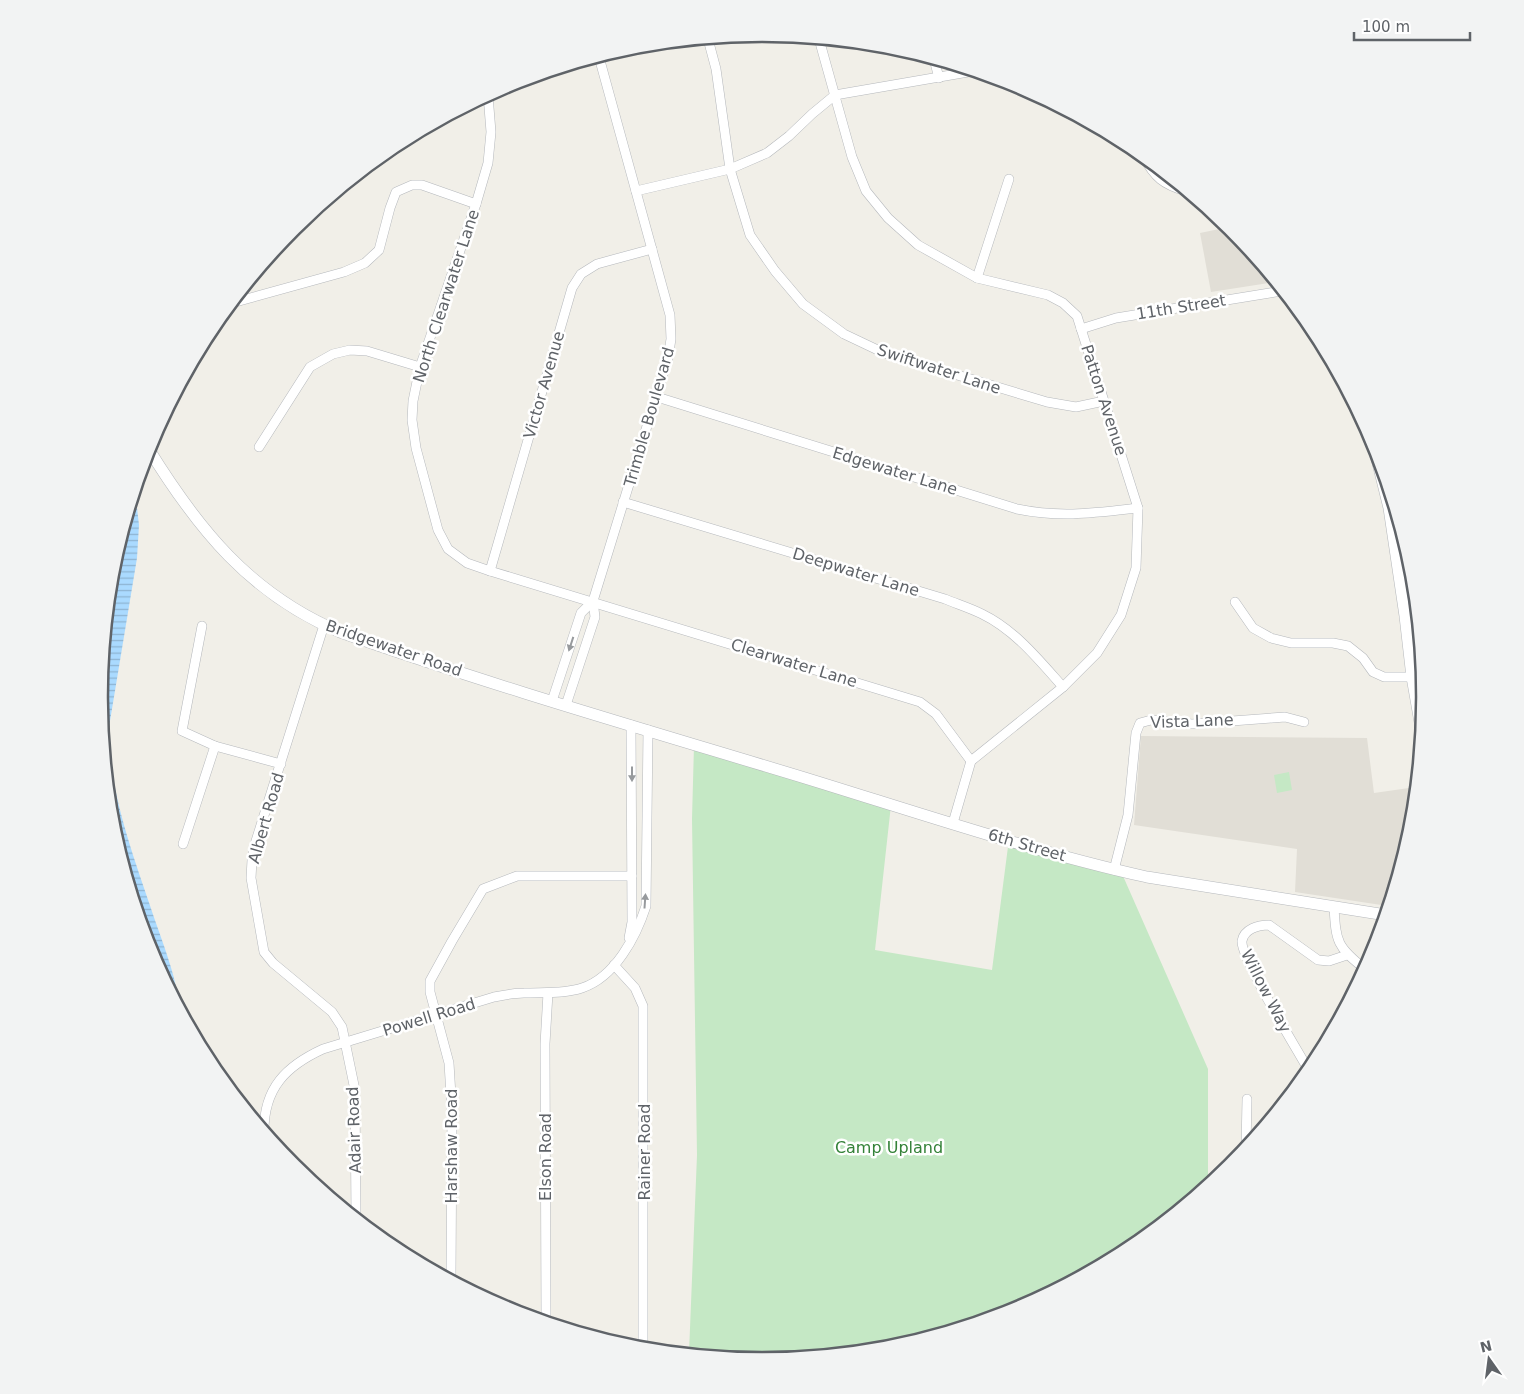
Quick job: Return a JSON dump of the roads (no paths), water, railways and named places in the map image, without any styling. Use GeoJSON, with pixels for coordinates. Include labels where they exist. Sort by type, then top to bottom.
{"type":"FeatureCollection","features":[{"type":"Feature","properties":{"kind":"street","name":"Swiftwater Lane"},"geometry":{"type":"LineString","coordinates":[[710,45],[716,69],[730,169],[750,235],[770,264],[803,304],[844,334],[884,353],[1047,402],[1076,407],[1104,401]]}},
{"type":"Feature","properties":{"kind":"street","name":"Patton Avenue"},"geometry":{"type":"LineString","coordinates":[[821,46],[852,157],[866,191],[888,218],[918,245],[977,278],[1048,295],[1063,303],[1077,316],[1138,508],[1136,568],[1121,615],[1097,653],[1063,687],[971,761]]}},
{"type":"Feature","properties":{"kind":"street","name":"Trimble Boulevard"},"geometry":{"type":"LineString","coordinates":[[552,701],[581,613],[592,601],[668,358],[671,339],[670,315],[600,63]]}},
{"type":"Feature","properties":{"kind":"street"},"geometry":{"type":"LineString","coordinates":[[936,66],[939,78]]}},
{"type":"Feature","properties":{"kind":"street"},"geometry":{"type":"LineString","coordinates":[[636,191],[730,169],[766,153],[789,136],[835,95],[962,74]]}},
{"type":"Feature","properties":{"kind":"street","name":"North Clearwater Lane"},"geometry":{"type":"LineString","coordinates":[[489,103],[492,132],[488,163],[476,204],[420,367],[412,420],[416,448],[438,530],[448,549],[467,563],[592,601]]}},
{"type":"Feature","properties":{"kind":"street"},"geometry":{"type":"LineString","coordinates":[[1154,174],[1167,183]]}},
{"type":"Feature","properties":{"kind":"street"},"geometry":{"type":"LineString","coordinates":[[977,278],[1009,179]]}},
{"type":"Feature","properties":{"kind":"street"},"geometry":{"type":"LineString","coordinates":[[242,300],[344,272],[365,263],[379,250],[396,192],[404,188],[412,185],[422,186],[476,204]]}},
{"type":"Feature","properties":{"kind":"street","name":"Victor Avenue"},"geometry":{"type":"LineString","coordinates":[[490,571],[572,288],[581,274],[597,264],[652,249]]}},
{"type":"Feature","properties":{"kind":"street","name":"11th Street"},"geometry":{"type":"LineString","coordinates":[[1081,329],[1116,318],[1275,291]]}},
{"type":"Feature","properties":{"kind":"street"},"geometry":{"type":"LineString","coordinates":[[259,446],[310,367],[333,354],[350,350],[367,351],[420,367]]}},
{"type":"Feature","properties":{"kind":"street","name":"Edgewater Lane"},"geometry":{"type":"LineString","coordinates":[[656,397],[1017,509],[1042,514],[1075,515],[1138,508]]}},
{"type":"Feature","properties":{"kind":"street","name":"Bridgewater Road"},"geometry":{"type":"LineString","coordinates":[[153,457],[196,520],[230,559],[262,587],[324,625],[552,701],[677,740]]}},
{"type":"Feature","properties":{"kind":"street","name":"Deepwater Lane"},"geometry":{"type":"LineString","coordinates":[[623,502],[945,600],[982,614],[1006,629],[1027,647],[1063,687]]}},
{"type":"Feature","properties":{"kind":"street"},"geometry":{"type":"LineString","coordinates":[[1395,530],[1405,616],[1415,670]]}},
{"type":"Feature","properties":{"kind":"street"},"geometry":{"type":"LineString","coordinates":[[1399,569],[1404,570]]}},
{"type":"Feature","properties":{"kind":"street","name":"Trimble Boulevard"},"geometry":{"type":"LineString","coordinates":[[566,705],[595,617],[592,601]]}},
{"type":"Feature","properties":{"kind":"street","name":"Clearwater Lane"},"geometry":{"type":"LineString","coordinates":[[592,601],[920,702],[936,714],[971,761]]}},
{"type":"Feature","properties":{"kind":"street"},"geometry":{"type":"LineString","coordinates":[[1235,602],[1253,628],[1271,638],[1291,643],[1333,643],[1348,646],[1363,658],[1373,672],[1384,677],[1416,678]]}},
{"type":"Feature","properties":{"kind":"street"},"geometry":{"type":"LineString","coordinates":[[1405,616],[1411,617]]}},
{"type":"Feature","properties":{"kind":"street","name":"Albert Road"},"geometry":{"type":"LineString","coordinates":[[324,625],[252,860],[252,878],[260,938],[264,952],[273,964],[332,1012],[342,1027],[345,1043]]}},
{"type":"Feature","properties":{"kind":"street"},"geometry":{"type":"LineString","coordinates":[[202,626],[182,730],[215,746],[281,764]]}},
{"type":"Feature","properties":{"kind":"street","name":"Vista Lane"},"geometry":{"type":"LineString","coordinates":[[1114,870],[1128,815],[1136,733],[1140,724],[1151,720],[1192,724],[1285,718],[1304,722]]}},
{"type":"Feature","properties":{"kind":"street","name":"Powell Road"},"geometry":{"type":"LineString","coordinates":[[628,946],[632,922],[632,725]]}},
{"type":"Feature","properties":{"kind":"street","name":"Powell Road"},"geometry":{"type":"LineString","coordinates":[[265,1122],[267,1103],[277,1083],[288,1069],[303,1058],[316,1052],[494,997],[524,992],[548,992],[582,988],[600,978],[614,965],[622,956],[640,925],[646,906],[648,730]]}},
{"type":"Feature","properties":{"kind":"street","name":"6th Street"},"geometry":{"type":"LineString","coordinates":[[677,740],[1114,870],[1147,877],[1379,914]]}},
{"type":"Feature","properties":{"kind":"street"},"geometry":{"type":"LineString","coordinates":[[183,844],[215,746]]}},
{"type":"Feature","properties":{"kind":"street"},"geometry":{"type":"LineString","coordinates":[[953,823],[971,761]]}},
{"type":"Feature","properties":{"kind":"street","name":"Harshaw Road"},"geometry":{"type":"LineString","coordinates":[[452,1273],[452,1112],[450,1063],[430,992],[430,981],[452,940],[484,889],[517,876],[632,876]]}},
{"type":"Feature","properties":{"kind":"street"},"geometry":{"type":"LineString","coordinates":[[1334,907],[1338,942],[1347,954],[1359,964]]}},
{"type":"Feature","properties":{"kind":"street","name":"Willow Way"},"geometry":{"type":"LineString","coordinates":[[1304,1063],[1262,989],[1242,949],[1242,940],[1249,929],[1269,925],[1318,960],[1329,961],[1347,954]]}},
{"type":"Feature","properties":{"kind":"street","name":"Rainer Road"},"geometry":{"type":"LineString","coordinates":[[614,965],[635,988],[643,1006],[643,1340]]}},
{"type":"Feature","properties":{"kind":"street","name":"Elson Road"},"geometry":{"type":"LineString","coordinates":[[546,1315],[545,1044],[548,992]]}},
{"type":"Feature","properties":{"kind":"street","name":"Adair Road"},"geometry":{"type":"LineString","coordinates":[[345,1043],[354,1090],[356,1210]]}},
{"type":"Feature","properties":{"kind":"street"},"geometry":{"type":"LineString","coordinates":[[1246,1137],[1247,1099]]}},
{"type":"Feature","properties":{"kind":"water"},"geometry":{"type":"Polygon","coordinates":[[[137,505],[139,525],[137,558],[109,729],[109,654],[113,612],[120,569],[137,505]]]}},
{"type":"Feature","properties":{"kind":"water"},"geometry":{"type":"Polygon","coordinates":[[[112,769],[126,831],[171,966],[176,987],[157,947],[142,907],[120,825],[112,769]]]}},
{"type":"Feature","properties":{"kind":"park label","name":"Camp Upland"},"geometry":{"type":"Point","coordinates":[889,1147]}}]}
